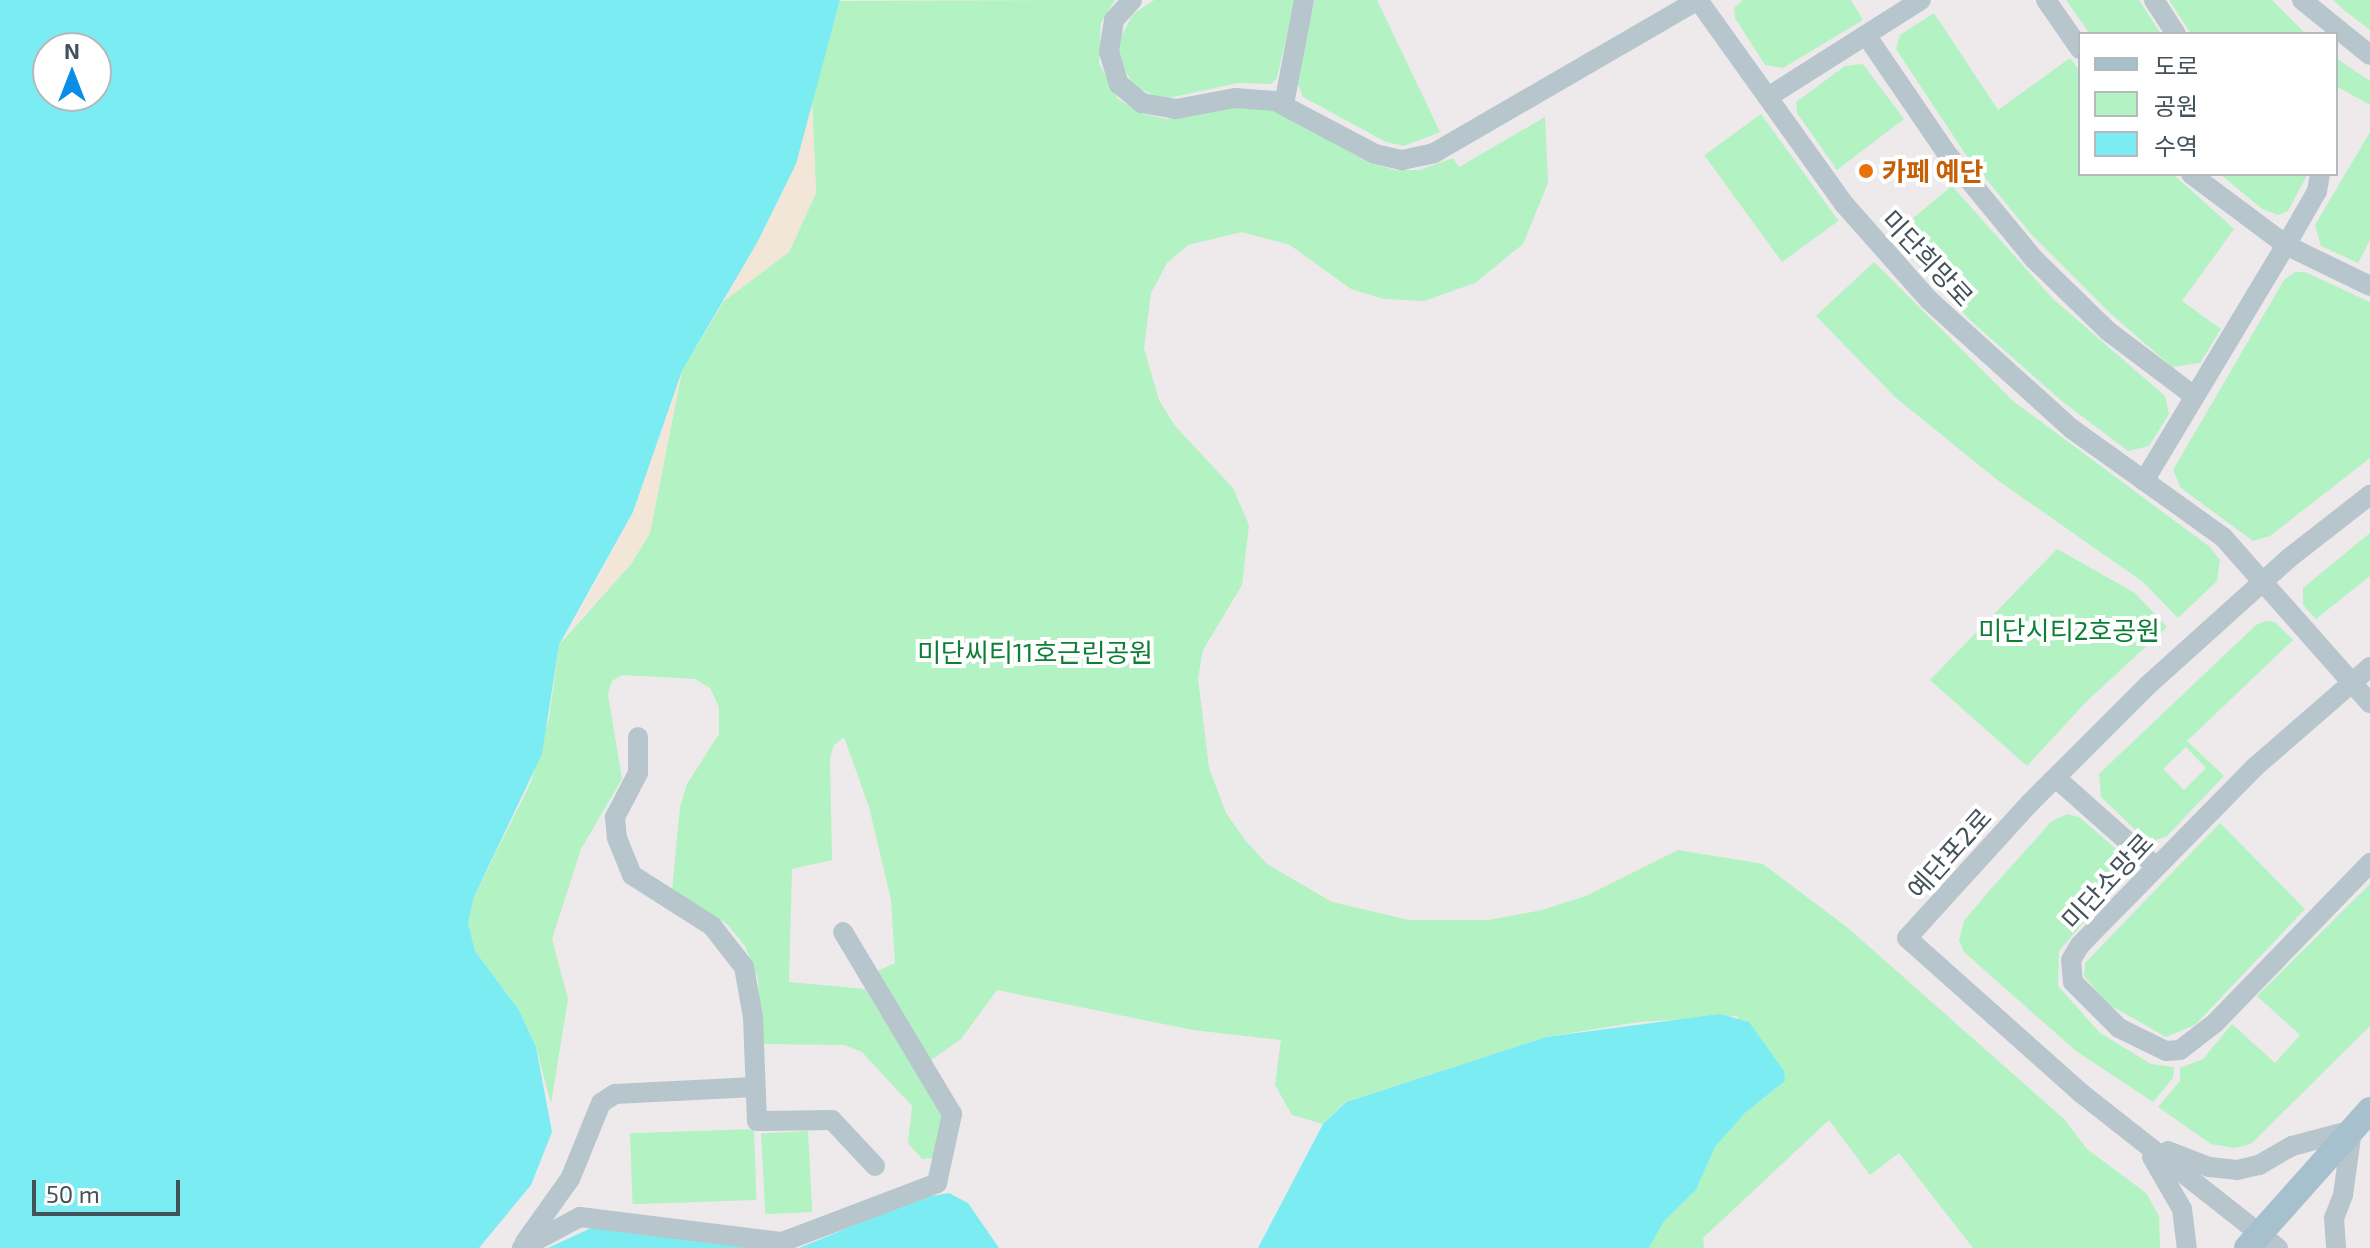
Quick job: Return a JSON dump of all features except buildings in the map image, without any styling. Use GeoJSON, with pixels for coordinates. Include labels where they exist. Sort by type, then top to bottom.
{"type":"FeatureCollection","features":[{"type":"Feature","properties":{"kind":"main road"},"geometry":{"type":"LineString","coordinates":[[2261,1243],[2370,1110]]}},
{"type":"Feature","properties":{"kind":"street"},"geometry":{"type":"LineString","coordinates":[[1132,0],[1114,20],[1109,36],[1112,69],[1129,95],[1158,109],[1235,98],[1284,104],[1375,154],[1417,160],[1698,0]]}},
{"type":"Feature","properties":{"kind":"street"},"geometry":{"type":"LineString","coordinates":[[1284,104],[1304,0]]}},
{"type":"Feature","properties":{"kind":"street","name":"미단희망로"},"geometry":{"type":"LineString","coordinates":[[1698,0],[1844,204],[1929,300],[2013,380],[2144,481],[2223,537],[2262,581]]}},
{"type":"Feature","properties":{"kind":"street"},"geometry":{"type":"LineString","coordinates":[[1768,97],[1921,0]]}},
{"type":"Feature","properties":{"kind":"street"},"geometry":{"type":"LineString","coordinates":[[2046,0],[2078,46]]}},
{"type":"Feature","properties":{"kind":"street"},"geometry":{"type":"LineString","coordinates":[[2154,0],[2175,32]]}},
{"type":"Feature","properties":{"kind":"street"},"geometry":{"type":"LineString","coordinates":[[2302,0],[2370,55]]}},
{"type":"Feature","properties":{"kind":"street"},"geometry":{"type":"LineString","coordinates":[[1866,35],[1945,151],[2034,259],[2108,331],[2194,396]]}},
{"type":"Feature","properties":{"kind":"street"},"geometry":{"type":"LineString","coordinates":[[2194,176],[2286,245],[2370,286]]}},
{"type":"Feature","properties":{"kind":"street"},"geometry":{"type":"LineString","coordinates":[[2144,481],[2286,245],[2317,191],[2320,176]]}},
{"type":"Feature","properties":{"kind":"street","name":"예단포2로"},"geometry":{"type":"LineString","coordinates":[[2261,1243],[1907,938],[2056,778],[2262,581],[2370,495]]}},
{"type":"Feature","properties":{"kind":"street"},"geometry":{"type":"LineString","coordinates":[[2262,581],[2370,703]]}},
{"type":"Feature","properties":{"kind":"street","name":"미단소망로"},"geometry":{"type":"LineString","coordinates":[[2370,667],[2155,866],[2080,945],[2070,971],[2078,991],[2101,1014],[2166,1051],[2194,1043],[2370,863]]}},
{"type":"Feature","properties":{"kind":"street"},"geometry":{"type":"LineString","coordinates":[[638,737],[638,773],[615,817],[617,838],[632,875],[712,926],[744,967],[753,1017],[757,1121],[832,1120],[875,1166]]}},
{"type":"Feature","properties":{"kind":"street"},"geometry":{"type":"LineString","coordinates":[[2056,778],[2155,866]]}},
{"type":"Feature","properties":{"kind":"street"},"geometry":{"type":"LineString","coordinates":[[521,1248],[580,1217],[782,1242],[937,1183],[952,1114],[843,932]]}},
{"type":"Feature","properties":{"kind":"street"},"geometry":{"type":"LineString","coordinates":[[521,1248],[570,1179],[601,1103],[615,1094],[755,1087]]}},
{"type":"Feature","properties":{"kind":"street"},"geometry":{"type":"LineString","coordinates":[[2138,1138],[2209,1167],[2237,1170],[2259,1165],[2292,1146],[2352,1130],[2343,1195],[2334,1218],[2336,1248]]}},
{"type":"Feature","properties":{"kind":"street"},"geometry":{"type":"LineString","coordinates":[[2138,1138],[2177,1196],[2187,1248]]}},
{"type":"Feature","properties":{"kind":"green space","name":"미단씨티11호근린공원"},"geometry":{"type":"Polygon","coordinates":[[[1115,0],[1101,23],[1099,63],[1118,99],[1140,113],[1166,119],[1223,107],[1271,108],[1372,164],[1396,170],[1419,170],[1453,158],[1459,167],[1545,117],[1548,183],[1523,244],[1475,283],[1424,301],[1384,299],[1351,289],[1290,245],[1242,232],[1188,245],[1167,263],[1151,293],[1144,348],[1159,400],[1175,426],[1233,488],[1249,525],[1242,585],[1203,650],[1198,678],[1209,768],[1226,813],[1245,840],[1267,864],[1332,902],[1409,920],[1489,920],[1542,910],[1586,896],[1678,850],[1763,864],[1848,928],[2064,1119],[2087,1149],[2146,1193],[2159,1216],[2160,1248],[1973,1248],[1899,1153],[1870,1175],[1829,1120],[1703,1238],[1704,1248],[1649,1248],[1664,1221],[1696,1190],[1715,1147],[1745,1113],[1778,1087],[1737,1016],[1639,1022],[1546,1037],[1345,1102],[1323,1124],[1292,1115],[1275,1085],[1281,1040],[1193,1030],[997,990],[961,1039],[930,1061],[875,972],[895,963],[891,900],[869,807],[844,737],[834,745],[830,759],[832,860],[792,869],[789,982],[865,989],[943,1116],[933,1158],[922,1159],[908,1143],[912,1106],[862,1052],[844,1045],[760,1044],[758,979],[745,946],[727,924],[672,890],[680,807],[687,784],[719,734],[719,707],[710,688],[695,679],[622,675],[612,681],[608,694],[622,779],[581,849],[552,939],[568,999],[551,1104],[536,1047],[519,1010],[475,951],[468,923],[474,897],[531,782],[549,718],[559,645],[631,564],[650,533],[682,371],[724,301],[789,252],[816,193],[812,100],[840,1],[1115,0]]]}},
{"type":"Feature","properties":{"kind":"green space"},"geometry":{"type":"Polygon","coordinates":[[[1154,0],[1295,0],[1277,78],[1271,84],[1238,83],[1164,99],[1135,87],[1118,59],[1118,42],[1133,14],[1154,0]]]}},
{"type":"Feature","properties":{"kind":"green space"},"geometry":{"type":"Polygon","coordinates":[[[1315,0],[1377,0],[1440,132],[1404,146],[1386,142],[1303,97],[1294,74],[1315,0]]]}},
{"type":"Feature","properties":{"kind":"green space"},"geometry":{"type":"Polygon","coordinates":[[[1743,0],[1851,0],[1863,20],[1783,68],[1765,65],[1735,18],[1734,8],[1743,0]]]}},
{"type":"Feature","properties":{"kind":"green space"},"geometry":{"type":"Polygon","coordinates":[[[2066,0],[2139,0],[2160,32],[2089,32],[2066,0]]]}},
{"type":"Feature","properties":{"kind":"green space"},"geometry":{"type":"Polygon","coordinates":[[[2169,0],[2272,0],[2304,32],[2190,32],[2169,0]]]}},
{"type":"Feature","properties":{"kind":"green space"},"geometry":{"type":"Polygon","coordinates":[[[2333,0],[2370,0],[2370,30],[2344,10],[2333,0]]]}},
{"type":"Feature","properties":{"kind":"green space"},"geometry":{"type":"Polygon","coordinates":[[[1934,13],[1998,110],[2070,58],[2078,69],[2078,176],[2175,176],[2234,229],[2182,301],[2221,329],[2200,363],[2172,367],[2111,314],[2032,235],[1964,152],[1896,49],[1900,35],[1934,13]]]}},
{"type":"Feature","properties":{"kind":"green space"},"geometry":{"type":"Polygon","coordinates":[[[2338,59],[2370,81],[2370,105],[2338,87],[2338,59]]]}},
{"type":"Feature","properties":{"kind":"green space"},"geometry":{"type":"Polygon","coordinates":[[[1863,64],[1904,119],[1837,170],[1797,113],[1796,102],[1845,66],[1863,64]]]}},
{"type":"Feature","properties":{"kind":"green space"},"geometry":{"type":"Polygon","coordinates":[[[1761,114],[1839,221],[1782,262],[1704,155],[1761,114]]]}},
{"type":"Feature","properties":{"kind":"green space"},"geometry":{"type":"Polygon","coordinates":[[[2370,132],[2370,240],[2358,263],[2321,246],[2315,225],[2370,132]]]}},
{"type":"Feature","properties":{"kind":"green space"},"geometry":{"type":"Polygon","coordinates":[[[2222,176],[2306,176],[2288,211],[2278,215],[2262,209],[2222,176]]]}},
{"type":"Feature","properties":{"kind":"green space"},"geometry":{"type":"Polygon","coordinates":[[[1952,186],[2053,299],[2165,396],[2169,414],[2149,446],[2128,451],[2063,402],[1971,321],[1891,236],[1952,186]]]}},
{"type":"Feature","properties":{"kind":"green space"},"geometry":{"type":"Polygon","coordinates":[[[1874,262],[2013,401],[2210,547],[2220,560],[2217,581],[2178,618],[2143,582],[1996,479],[1895,397],[1816,316],[1874,262]]]}},
{"type":"Feature","properties":{"kind":"green space"},"geometry":{"type":"Polygon","coordinates":[[[2295,272],[2305,272],[2370,302],[2370,458],[2270,536],[2253,541],[2181,488],[2173,470],[2284,280],[2295,272]]]}},
{"type":"Feature","properties":{"kind":"green space"},"geometry":{"type":"Polygon","coordinates":[[[2370,533],[2370,576],[2316,619],[2303,605],[2303,588],[2370,533]]]}},
{"type":"Feature","properties":{"kind":"green space","name":"미단시티2호공원"},"geometry":{"type":"Polygon","coordinates":[[[2057,549],[2135,593],[2167,627],[2086,702],[2027,766],[1930,680],[2057,549]]]}},
{"type":"Feature","properties":{"kind":"green space"},"geometry":{"type":"Polygon","coordinates":[[[2275,622],[2293,640],[2187,741],[2224,776],[2167,836],[2156,840],[2141,835],[2101,797],[2099,774],[2256,625],[2275,622]],[[2186,747],[2163,769],[2184,790],[2206,768],[2186,747]]]}},
{"type":"Feature","properties":{"kind":"green space"},"geometry":{"type":"Polygon","coordinates":[[[2068,814],[2079,817],[2122,854],[2128,871],[2059,951],[2058,986],[2100,1033],[2151,1064],[2174,1067],[2173,1078],[2153,1102],[2076,1051],[1964,952],[1959,940],[1964,921],[1989,891],[2052,821],[2068,814]]]}},
{"type":"Feature","properties":{"kind":"green space"},"geometry":{"type":"Polygon","coordinates":[[[2220,823],[2305,909],[2195,1025],[2166,1037],[2108,1004],[2084,976],[2085,963],[2220,823]]]}},
{"type":"Feature","properties":{"kind":"green space"},"geometry":{"type":"Polygon","coordinates":[[[2370,884],[2370,1026],[2251,1144],[2235,1148],[2211,1144],[2158,1107],[2180,1081],[2180,1068],[2203,1059],[2232,1024],[2275,1063],[2300,1035],[2257,996],[2370,884]]]}},
{"type":"Feature","properties":{"kind":"green space"},"geometry":{"type":"Polygon","coordinates":[[[754,1129],[756,1200],[633,1204],[630,1133],[754,1129]]]}},
{"type":"Feature","properties":{"kind":"green space"},"geometry":{"type":"Polygon","coordinates":[[[808,1131],[812,1212],[765,1214],[761,1133],[808,1131]]]}},
{"type":"Feature","properties":{"kind":"sand"},"geometry":{"type":"Polygon","coordinates":[[[812,100],[816,193],[789,252],[724,301],[796,164],[812,100]]]}},
{"type":"Feature","properties":{"kind":"sand"},"geometry":{"type":"Polygon","coordinates":[[[682,371],[650,532],[631,564],[572,627],[633,512],[682,371]]]}},
{"type":"Feature","properties":{"kind":"water"},"geometry":{"type":"Polygon","coordinates":[[[0,0],[840,0],[796,164],[758,241],[682,371],[633,512],[559,645],[542,754],[474,897],[468,923],[475,951],[519,1010],[536,1047],[552,1132],[531,1185],[479,1248],[0,1248],[0,0]]]}},
{"type":"Feature","properties":{"kind":"water"},"geometry":{"type":"Polygon","coordinates":[[[1720,1014],[1749,1022],[1784,1071],[1785,1081],[1745,1113],[1715,1147],[1696,1190],[1664,1221],[1649,1248],[1258,1248],[1323,1124],[1346,1102],[1546,1037],[1720,1014]]]}},
{"type":"Feature","properties":{"kind":"water"},"geometry":{"type":"Polygon","coordinates":[[[949,1193],[968,1203],[999,1248],[799,1248],[920,1198],[949,1193]]]}},
{"type":"Feature","properties":{"kind":"water"},"geometry":{"type":"Polygon","coordinates":[[[591,1228],[773,1248],[548,1248],[591,1228]]]}},
{"type":"Feature","properties":{"kind":"place","name":"카페 예단"},"geometry":{"type":"Point","coordinates":[1866,171]}}]}
